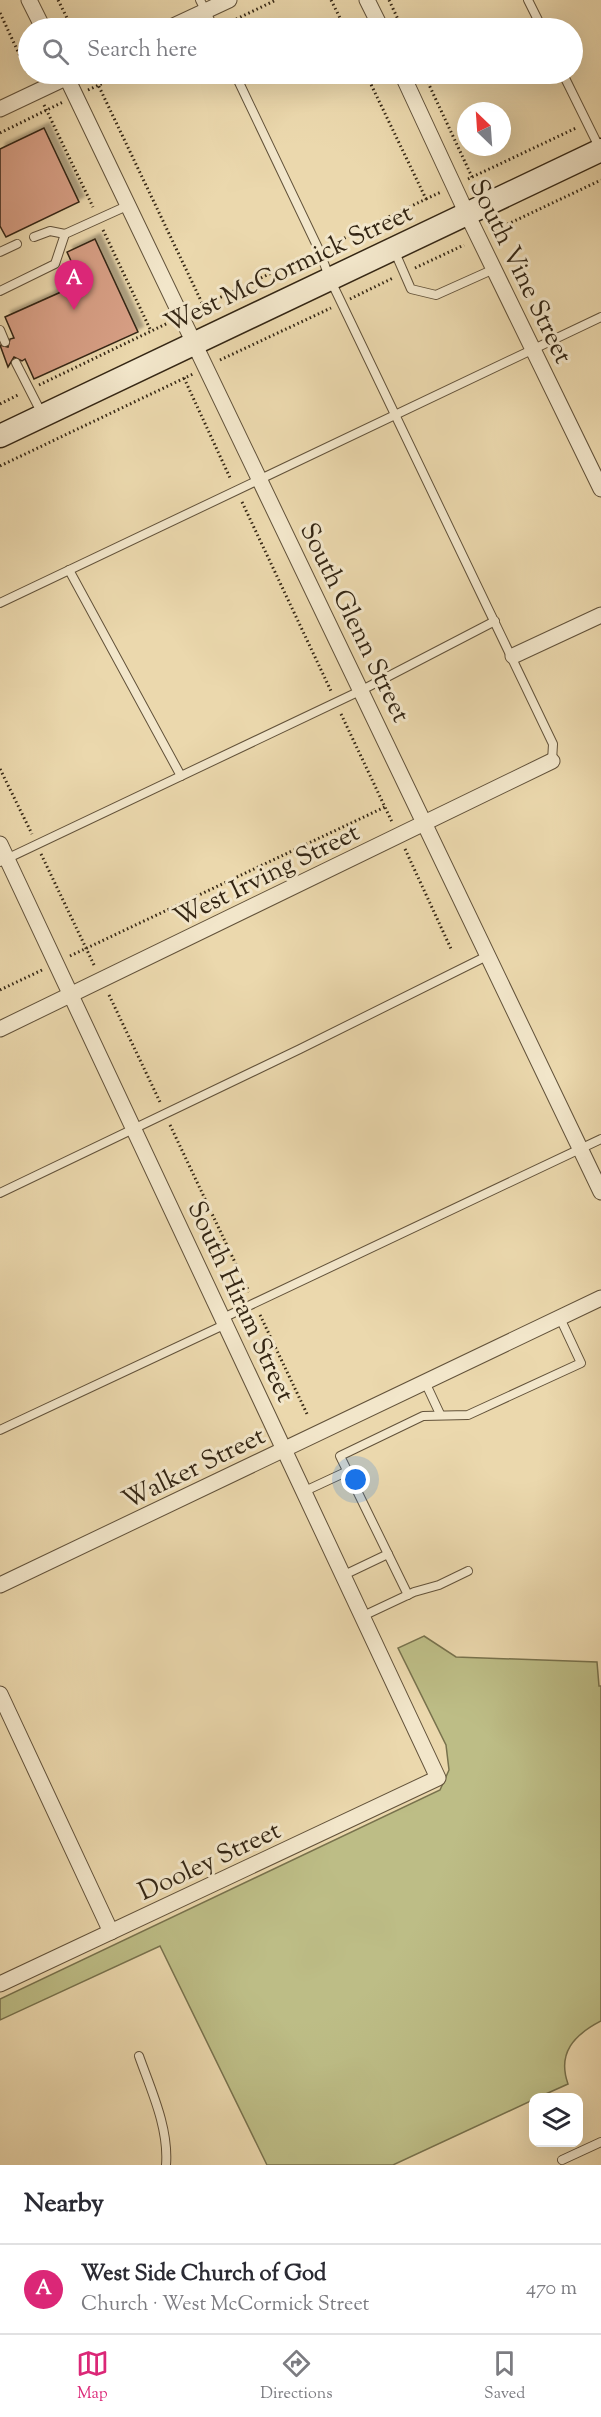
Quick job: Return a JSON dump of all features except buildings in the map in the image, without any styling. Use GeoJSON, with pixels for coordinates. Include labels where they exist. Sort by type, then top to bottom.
{"type":"FeatureCollection","features":[{"type":"Feature","properties":{"kind":"street"},"geometry":{"type":"LineString","coordinates":[[29,0],[38,18]]}},
{"type":"Feature","properties":{"kind":"street"},"geometry":{"type":"LineString","coordinates":[[184,18],[203,6],[229,0]]}},
{"type":"Feature","properties":{"kind":"street"},"geometry":{"type":"LineString","coordinates":[[368,0],[376,18]]}},
{"type":"Feature","properties":{"kind":"street"},"geometry":{"type":"LineString","coordinates":[[0,109],[51,84]]}},
{"type":"Feature","properties":{"kind":"street","name":"South Glenn Street"},"geometry":{"type":"LineString","coordinates":[[73,84],[601,1192]]}},
{"type":"Feature","properties":{"kind":"street","name":"South Vine Street"},"geometry":{"type":"LineString","coordinates":[[407,84],[467,214],[601,489]]}},
{"type":"Feature","properties":{"kind":"street","name":"West McCormick Street"},"geometry":{"type":"LineString","coordinates":[[0,436],[601,151]]}},
{"type":"Feature","properties":{"kind":"street"},"geometry":{"type":"LineString","coordinates":[[513,656],[601,615]]}},
{"type":"Feature","properties":{"kind":"street","name":"West Irving Street"},"geometry":{"type":"LineString","coordinates":[[0,1029],[552,761]]}},
{"type":"Feature","properties":{"kind":"street","name":"South Hiram Street"},"geometry":{"type":"LineString","coordinates":[[0,844],[3,860],[72,995],[438,1778]]}},
{"type":"Feature","properties":{"kind":"street","name":"Walker Street"},"geometry":{"type":"LineString","coordinates":[[0,1585],[601,1298]]}},
{"type":"Feature","properties":{"kind":"street"},"geometry":{"type":"LineString","coordinates":[[0,1694],[111,1932]]}},
{"type":"Feature","properties":{"kind":"street","name":"Dooley Street"},"geometry":{"type":"LineString","coordinates":[[0,1984],[438,1778]]}},
{"type":"Feature","properties":{"kind":"lane"},"geometry":{"type":"LineString","coordinates":[[528,0],[537,18]]}},
{"type":"Feature","properties":{"kind":"lane"},"geometry":{"type":"LineString","coordinates":[[240,84],[319,250],[341,303],[513,656],[553,744],[552,761]]}},
{"type":"Feature","properties":{"kind":"lane"},"geometry":{"type":"LineString","coordinates":[[568,84],[601,151]]}},
{"type":"Feature","properties":{"kind":"lane"},"geometry":{"type":"LineString","coordinates":[[34,237],[50,231],[65,234],[129,205]]}},
{"type":"Feature","properties":{"kind":"lane"},"geometry":{"type":"LineString","coordinates":[[0,291],[55,264],[65,234]]}},
{"type":"Feature","properties":{"kind":"lane"},"geometry":{"type":"LineString","coordinates":[[0,252],[17,244]]}},
{"type":"Feature","properties":{"kind":"lane"},"geometry":{"type":"LineString","coordinates":[[394,249],[411,289],[436,295],[494,269]]}},
{"type":"Feature","properties":{"kind":"lane"},"geometry":{"type":"LineString","coordinates":[[0,603],[601,317]]}},
{"type":"Feature","properties":{"kind":"lane"},"geometry":{"type":"LineString","coordinates":[[0,330],[5,342]]}},
{"type":"Feature","properties":{"kind":"lane"},"geometry":{"type":"LineString","coordinates":[[16,363],[42,416]]}},
{"type":"Feature","properties":{"kind":"lane"},"geometry":{"type":"LineString","coordinates":[[69,570],[181,776]]}},
{"type":"Feature","properties":{"kind":"lane"},"geometry":{"type":"LineString","coordinates":[[3,860],[362,690],[495,621]]}},
{"type":"Feature","properties":{"kind":"lane"},"geometry":{"type":"LineString","coordinates":[[0,1193],[489,955]]}},
{"type":"Feature","properties":{"kind":"lane"},"geometry":{"type":"LineString","coordinates":[[0,1430],[225,1321],[254,1304],[601,1139]]}},
{"type":"Feature","properties":{"kind":"lane"},"geometry":{"type":"LineString","coordinates":[[408,1595],[340,1455],[423,1416],[468,1415],[581,1363],[560,1318]]}},
{"type":"Feature","properties":{"kind":"lane"},"geometry":{"type":"LineString","coordinates":[[424,1382],[440,1414]]}},
{"type":"Feature","properties":{"kind":"lane"},"geometry":{"type":"LineString","coordinates":[[304,1491],[348,1471]]}},
{"type":"Feature","properties":{"kind":"lane"},"geometry":{"type":"LineString","coordinates":[[344,1575],[388,1554]]}},
{"type":"Feature","properties":{"kind":"lane"},"geometry":{"type":"LineString","coordinates":[[363,1616],[468,1571]]}},
{"type":"Feature","properties":{"kind":"lane"},"geometry":{"type":"LineString","coordinates":[[139,2056],[157,2107],[167,2148],[166,2165]]}},
{"type":"Feature","properties":{"kind":"lane"},"geometry":{"type":"LineString","coordinates":[[562,2160],[601,2142]]}},
{"type":"Feature","properties":{"kind":"path"},"geometry":{"type":"LineString","coordinates":[[58,0],[67,18]]}},
{"type":"Feature","properties":{"kind":"path"},"geometry":{"type":"LineString","coordinates":[[237,18],[276,0]]}},
{"type":"Feature","properties":{"kind":"path"},"geometry":{"type":"LineString","coordinates":[[331,0],[340,18]]}},
{"type":"Feature","properties":{"kind":"path"},"geometry":{"type":"LineString","coordinates":[[389,0],[397,18]]}},
{"type":"Feature","properties":{"kind":"path"},"geometry":{"type":"LineString","coordinates":[[0,13],[18,52]]}},
{"type":"Feature","properties":{"kind":"path"},"geometry":{"type":"LineString","coordinates":[[98,84],[204,306]]}},
{"type":"Feature","properties":{"kind":"path"},"geometry":{"type":"LineString","coordinates":[[371,84],[426,199]]}},
{"type":"Feature","properties":{"kind":"path"},"geometry":{"type":"LineString","coordinates":[[429,84],[472,177]]}},
{"type":"Feature","properties":{"kind":"path"},"geometry":{"type":"LineString","coordinates":[[37,91],[152,331]]}},
{"type":"Feature","properties":{"kind":"path"},"geometry":{"type":"LineString","coordinates":[[0,404],[587,123]]}},
{"type":"Feature","properties":{"kind":"path"},"geometry":{"type":"LineString","coordinates":[[0,465],[601,180]]}},
{"type":"Feature","properties":{"kind":"path"},"geometry":{"type":"LineString","coordinates":[[184,378],[452,951]]}},
{"type":"Feature","properties":{"kind":"path"},"geometry":{"type":"LineString","coordinates":[[0,769],[308,1416]]}},
{"type":"Feature","properties":{"kind":"path"},"geometry":{"type":"LineString","coordinates":[[0,990],[385,807]]}},
{"type":"Feature","properties":{"kind":"green space"},"geometry":{"type":"Polygon","coordinates":[[[424,1636],[456,1657],[597,1662],[599,1686],[601,1686],[601,2021],[583,2032],[570,2046],[565,2063],[568,2084],[548,2093],[529,2093],[529,2102],[393,2165],[267,2165],[160,1946],[0,2020],[0,1999],[440,1790],[449,1770],[446,1745],[398,1648],[424,1636]]]}},
{"type":"Feature","properties":{"kind":"place","name":"West Side Church of God"},"geometry":{"type":"Point","coordinates":[74,310]}}]}
